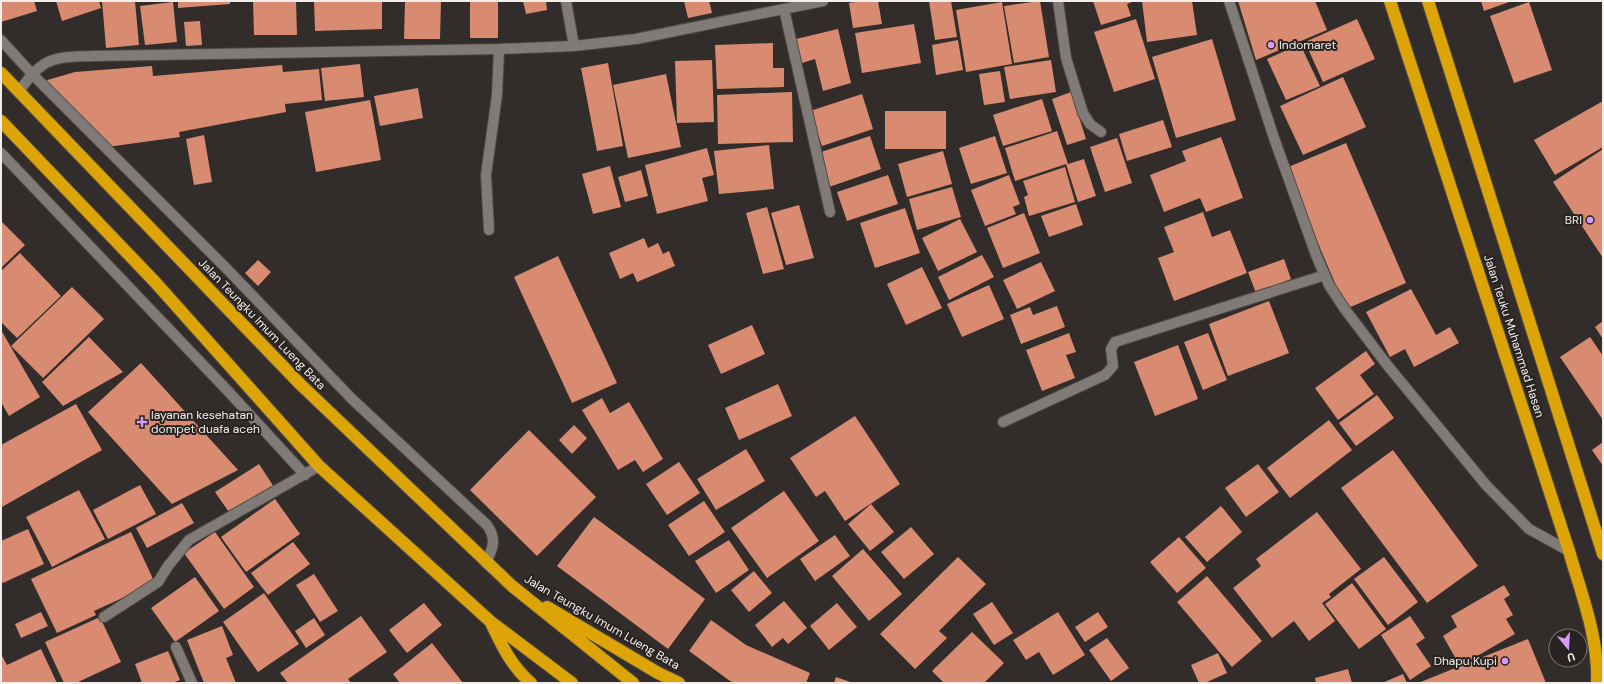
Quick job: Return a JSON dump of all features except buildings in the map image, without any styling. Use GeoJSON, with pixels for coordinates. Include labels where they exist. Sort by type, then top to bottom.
{"type":"FeatureCollection","features":[{"type":"Feature","properties":{"kind":"highway","name":"Jalan Teuku Muhammad Hasan"},"geometry":{"type":"LineString","coordinates":[[1390,1],[1569,551],[1588,616],[1598,664],[1597,683]]}},
{"type":"Feature","properties":{"kind":"highway","name":"Jalan Teuku Muhammad Hasan"},"geometry":{"type":"LineString","coordinates":[[1428,1],[1601,541],[1603,554]]}},
{"type":"Feature","properties":{"kind":"highway","name":"Jalan Teungku Imum Lueng Bata"},"geometry":{"type":"LineString","coordinates":[[1,73],[300,384],[486,563],[607,664],[633,683]]}},
{"type":"Feature","properties":{"kind":"highway"},"geometry":{"type":"LineString","coordinates":[[1,121],[155,282],[319,466],[491,622],[572,683]]}},
{"type":"Feature","properties":{"kind":"highway","name":"Jalan Teungku Imum Lueng Bata"},"geometry":{"type":"LineString","coordinates":[[512,586],[658,673],[679,683]]}},
{"type":"Feature","properties":{"kind":"highway"},"geometry":{"type":"LineString","coordinates":[[491,622],[504,651],[531,683]]}},
{"type":"Feature","properties":{"kind":"street"},"geometry":{"type":"LineString","coordinates":[[566,1],[574,46]]}},
{"type":"Feature","properties":{"kind":"street"},"geometry":{"type":"LineString","coordinates":[[18,92],[39,68],[51,61],[93,56],[498,49],[574,46],[636,39],[823,1]]}},
{"type":"Feature","properties":{"kind":"street"},"geometry":{"type":"LineString","coordinates":[[1058,1],[1066,58],[1083,113],[1090,124],[1102,132]]}},
{"type":"Feature","properties":{"kind":"street"},"geometry":{"type":"LineString","coordinates":[[1229,1],[1274,138],[1316,255],[1329,285],[1344,308],[1388,366],[1486,485],[1529,529],[1569,551]]}},
{"type":"Feature","properties":{"kind":"street"},"geometry":{"type":"LineString","coordinates":[[784,9],[830,212]]}},
{"type":"Feature","properties":{"kind":"street"},"geometry":{"type":"LineString","coordinates":[[1,40],[33,75],[220,261],[352,399],[487,525],[492,532],[494,545],[486,563]]}},
{"type":"Feature","properties":{"kind":"street"},"geometry":{"type":"LineString","coordinates":[[489,230],[486,175],[497,95],[498,49]]}},
{"type":"Feature","properties":{"kind":"street"},"geometry":{"type":"LineString","coordinates":[[1,153],[226,389],[305,475]]}},
{"type":"Feature","properties":{"kind":"street"},"geometry":{"type":"LineString","coordinates":[[1003,422],[1105,375],[1113,366],[1111,349],[1115,342],[1325,275]]}},
{"type":"Feature","properties":{"kind":"street"},"geometry":{"type":"LineString","coordinates":[[104,617],[158,582],[168,566],[189,540],[319,466]]}},
{"type":"Feature","properties":{"kind":"street"},"geometry":{"type":"LineString","coordinates":[[176,647],[192,683]]}},
{"type":"Feature","properties":{"kind":"place","name":"Indomaret"},"geometry":{"type":"Point","coordinates":[1271,45]}},
{"type":"Feature","properties":{"kind":"place","name":"BRI"},"geometry":{"type":"Point","coordinates":[1590,220]}},
{"type":"Feature","properties":{"kind":"place","name":"layanan kesehatan dompet duafa aceh"},"geometry":{"type":"Point","coordinates":[142,422]}},
{"type":"Feature","properties":{"kind":"place","name":"Dhapu Kupi"},"geometry":{"type":"Point","coordinates":[1505,661]}}]}
